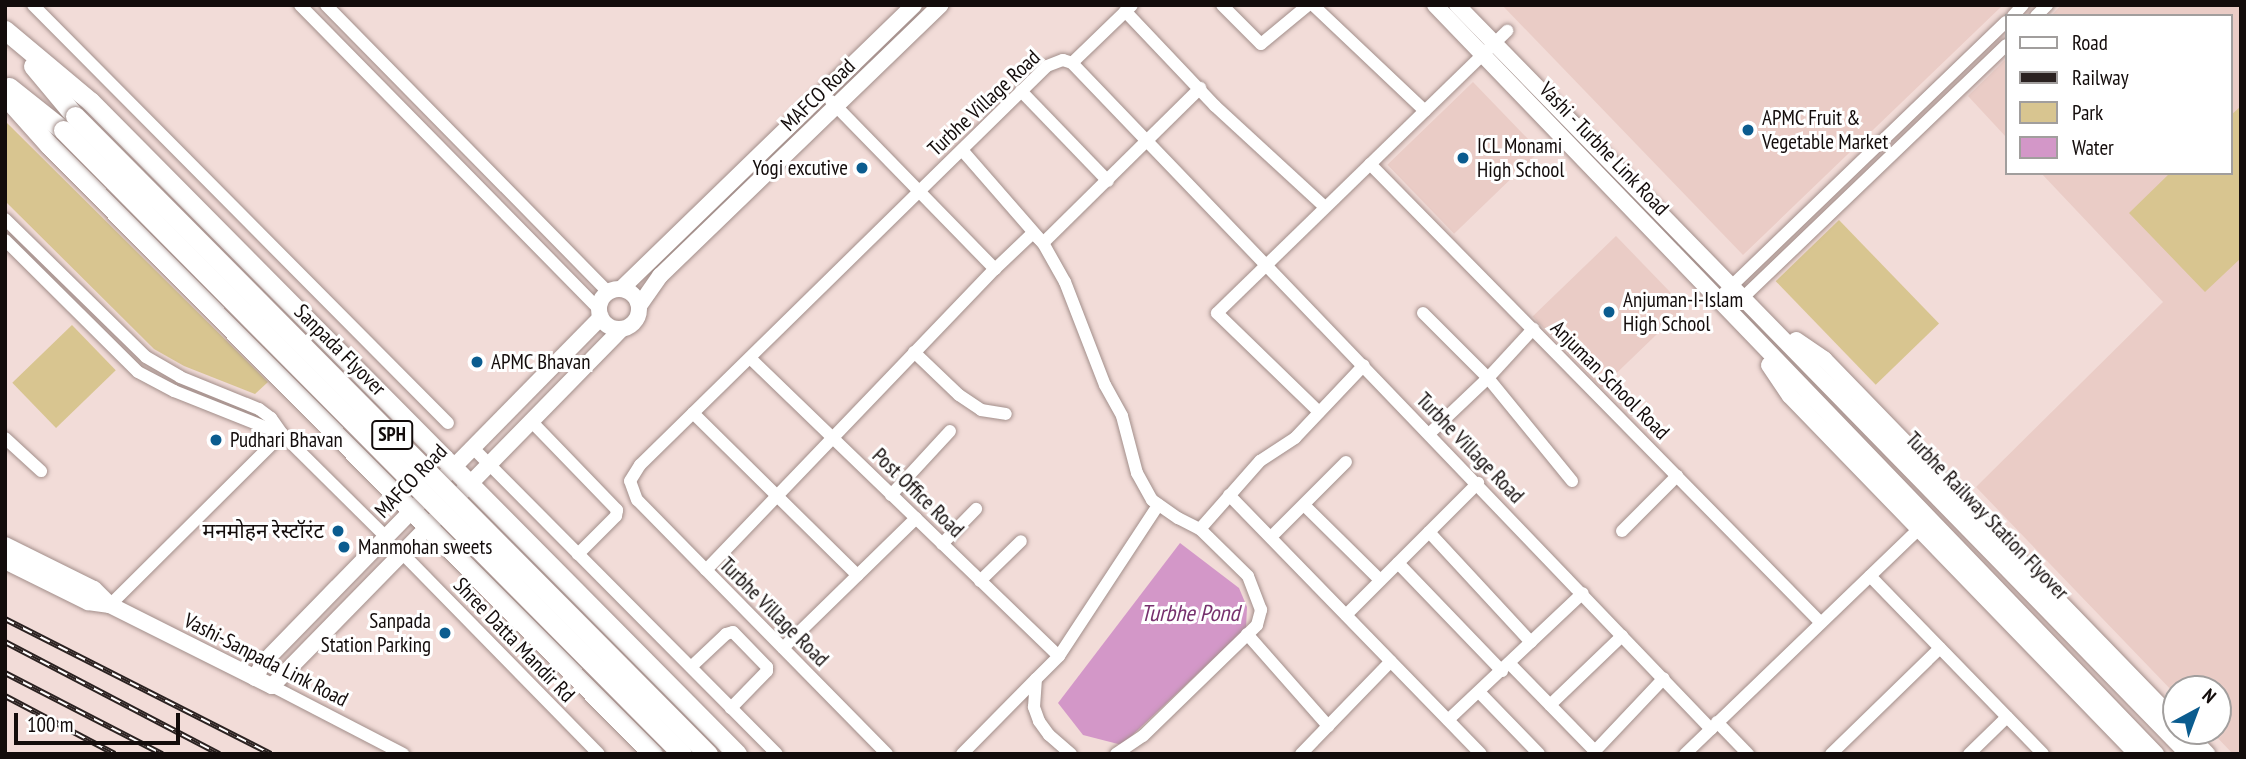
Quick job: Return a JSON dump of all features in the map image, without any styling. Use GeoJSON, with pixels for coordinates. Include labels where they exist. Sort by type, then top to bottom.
{"type":"FeatureCollection","features":[{"type":"Feature","properties":{"kind":"highway","name":"Sanpada Flyover"},"geometry":{"type":"LineString","coordinates":[[5,32],[69,123],[682,754]]}},
{"type":"Feature","properties":{"kind":"highway"},"geometry":{"type":"LineString","coordinates":[[5,32],[90,101],[737,754]]}},
{"type":"Feature","properties":{"kind":"highway","name":"Sanpada Flyover"},"geometry":{"type":"LineString","coordinates":[[5,84],[69,123],[708,754]]}},
{"type":"Feature","properties":{"kind":"highway"},"geometry":{"type":"LineString","coordinates":[[5,96],[49,145],[653,754]]}},
{"type":"Feature","properties":{"kind":"highway"},"geometry":{"type":"LineString","coordinates":[[345,444],[388,402]]}},
{"type":"Feature","properties":{"kind":"main road","name":"MAFCO Road"},"geometry":{"type":"LineString","coordinates":[[615,291],[914,5]]}},
{"type":"Feature","properties":{"kind":"main road","name":"MAFCO Road"},"geometry":{"type":"LineString","coordinates":[[639,306],[660,276],[941,5]]}},
{"type":"Feature","properties":{"kind":"main road","name":"Vashi - Turbhe Link Road"},"geometry":{"type":"LineString","coordinates":[[1435,5],[1489,49],[1732,303],[1754,310]]}},
{"type":"Feature","properties":{"kind":"main road","name":"Vashi - Turbhe Link Road"},"geometry":{"type":"LineString","coordinates":[[1457,5],[1489,49]]}},
{"type":"Feature","properties":{"kind":"main road"},"geometry":{"type":"LineString","coordinates":[[615,291],[633,295],[639,306],[633,324],[621,329],[609,326],[600,313],[615,291]]}},
{"type":"Feature","properties":{"kind":"main road"},"geometry":{"type":"LineString","coordinates":[[1732,303],[1799,386],[2155,754]]}},
{"type":"Feature","properties":{"kind":"main road"},"geometry":{"type":"LineString","coordinates":[[1732,303],[1790,396],[2137,754]]}},
{"type":"Feature","properties":{"kind":"main road"},"geometry":{"type":"LineString","coordinates":[[1754,310],[1824,359],[2162,708]]}},
{"type":"Feature","properties":{"kind":"main road","name":"Turbhe Railway Station Flyover"},"geometry":{"type":"LineString","coordinates":[[1754,310],[1815,369],[2188,754]]}},
{"type":"Feature","properties":{"kind":"main road","name":"MAFCO Road"},"geometry":{"type":"LineString","coordinates":[[255,678],[264,662],[600,313]]}},
{"type":"Feature","properties":{"kind":"main road","name":"MAFCO Road"},"geometry":{"type":"LineString","coordinates":[[272,686],[621,329]]}},
{"type":"Feature","properties":{"kind":"main road","name":"Vashi-Sanpada Link Road"},"geometry":{"type":"LineString","coordinates":[[5,545],[94,589],[110,605]]}},
{"type":"Feature","properties":{"kind":"main road","name":"Vashi-Sanpada Link Road"},"geometry":{"type":"LineString","coordinates":[[5,561],[88,601],[110,605],[272,686]]}},
{"type":"Feature","properties":{"kind":"street"},"geometry":{"type":"LineString","coordinates":[[33,5],[448,424]]}},
{"type":"Feature","properties":{"kind":"street"},"geometry":{"type":"LineString","coordinates":[[300,5],[600,313]]}},
{"type":"Feature","properties":{"kind":"street"},"geometry":{"type":"LineString","coordinates":[[326,5],[615,291]]}},
{"type":"Feature","properties":{"kind":"street"},"geometry":{"type":"LineString","coordinates":[[1222,5],[1261,44],[1308,5]]}},
{"type":"Feature","properties":{"kind":"street"},"geometry":{"type":"LineString","coordinates":[[1313,5],[1424,111]]}},
{"type":"Feature","properties":{"kind":"street"},"geometry":{"type":"LineString","coordinates":[[1072,63],[1128,8],[1241,131],[1264,148],[1325,207]]}},
{"type":"Feature","properties":{"kind":"street"},"geometry":{"type":"LineString","coordinates":[[1732,303],[2004,24]]}},
{"type":"Feature","properties":{"kind":"street"},"geometry":{"type":"LineString","coordinates":[[1320,412],[1217,313],[1507,31]]}},
{"type":"Feature","properties":{"kind":"street"},"geometry":{"type":"LineString","coordinates":[[1732,303],[2004,47]]}},
{"type":"Feature","properties":{"kind":"street","name":"Turbhe Village Road"},"geometry":{"type":"LineString","coordinates":[[887,754],[637,500],[630,487],[633,474],[1021,91],[1055,61],[1072,63],[1622,636],[1748,754]]}},
{"type":"Feature","properties":{"kind":"street"},"geometry":{"type":"LineString","coordinates":[[1043,243],[1200,88]]}},
{"type":"Feature","properties":{"kind":"street"},"geometry":{"type":"LineString","coordinates":[[1021,91],[1108,181]]}},
{"type":"Feature","properties":{"kind":"street"},"geometry":{"type":"LineString","coordinates":[[823,93],[995,269]]}},
{"type":"Feature","properties":{"kind":"street"},"geometry":{"type":"LineString","coordinates":[[811,105],[824,118]]}},
{"type":"Feature","properties":{"kind":"street"},"geometry":{"type":"LineString","coordinates":[[961,150],[1043,243],[1065,282],[1105,385],[1122,416],[1137,473],[1152,500],[1200,529],[1248,576],[1258,594],[1261,610],[1257,625],[1143,736],[1116,754]]}},
{"type":"Feature","properties":{"kind":"street","name":"Anjuman School Road"},"geometry":{"type":"LineString","coordinates":[[1370,164],[1821,623]]}},
{"type":"Feature","properties":{"kind":"street"},"geometry":{"type":"LineString","coordinates":[[5,219],[146,357],[180,377],[259,409],[271,418],[282,434],[386,537]]}},
{"type":"Feature","properties":{"kind":"street"},"geometry":{"type":"LineString","coordinates":[[706,570],[995,269],[1033,233],[1043,243]]}},
{"type":"Feature","properties":{"kind":"street"},"geometry":{"type":"LineString","coordinates":[[5,240],[138,372],[174,391],[282,434]]}},
{"type":"Feature","properties":{"kind":"street"},"geometry":{"type":"LineString","coordinates":[[1423,313],[1488,378],[1572,481]]}},
{"type":"Feature","properties":{"kind":"street"},"geometry":{"type":"LineString","coordinates":[[1430,433],[1488,378],[1533,329]]}},
{"type":"Feature","properties":{"kind":"street"},"geometry":{"type":"LineString","coordinates":[[915,352],[959,395],[981,410],[1006,414]]}},
{"type":"Feature","properties":{"kind":"street","name":"Post Office Road"},"geometry":{"type":"LineString","coordinates":[[750,358],[1059,656]]}},
{"type":"Feature","properties":{"kind":"street"},"geometry":{"type":"LineString","coordinates":[[1200,529],[1261,461],[1295,438],[1364,365]]}},
{"type":"Feature","properties":{"kind":"street"},"geometry":{"type":"LineString","coordinates":[[693,413],[858,575]]}},
{"type":"Feature","properties":{"kind":"street"},"geometry":{"type":"LineString","coordinates":[[531,421],[617,510],[616,516],[578,554]]}},
{"type":"Feature","properties":{"kind":"street"},"geometry":{"type":"LineString","coordinates":[[891,495],[950,430]]}},
{"type":"Feature","properties":{"kind":"street"},"geometry":{"type":"LineString","coordinates":[[110,605],[282,434]]}},
{"type":"Feature","properties":{"kind":"street"},"geometry":{"type":"LineString","coordinates":[[5,438],[41,471]]}},
{"type":"Feature","properties":{"kind":"street"},"geometry":{"type":"LineString","coordinates":[[472,448],[777,754]]}},
{"type":"Feature","properties":{"kind":"street"},"geometry":{"type":"LineString","coordinates":[[1271,537],[1346,463]]}},
{"type":"Feature","properties":{"kind":"street"},"geometry":{"type":"LineString","coordinates":[[1622,531],[1677,476]]}},
{"type":"Feature","properties":{"kind":"street"},"geometry":{"type":"LineString","coordinates":[[1346,615],[1478,483]]}},
{"type":"Feature","properties":{"kind":"street"},"geometry":{"type":"LineString","coordinates":[[1229,495],[1481,754]]}},
{"type":"Feature","properties":{"kind":"street"},"geometry":{"type":"LineString","coordinates":[[962,754],[1059,656],[1158,505]]}},
{"type":"Feature","properties":{"kind":"street"},"geometry":{"type":"LineString","coordinates":[[1304,505],[1380,580]]}},
{"type":"Feature","properties":{"kind":"street"},"geometry":{"type":"LineString","coordinates":[[942,544],[976,509]]}},
{"type":"Feature","properties":{"kind":"street"},"geometry":{"type":"LineString","coordinates":[[783,648],[916,518]]}},
{"type":"Feature","properties":{"kind":"street"},"geometry":{"type":"LineString","coordinates":[[1685,754],[1919,529]]}},
{"type":"Feature","properties":{"kind":"street"},"geometry":{"type":"LineString","coordinates":[[1429,532],[1531,642]]}},
{"type":"Feature","properties":{"kind":"street"},"geometry":{"type":"LineString","coordinates":[[980,581],[1021,541]]}},
{"type":"Feature","properties":{"kind":"street","name":"Shree Datta Mandir Rd"},"geometry":{"type":"LineString","coordinates":[[402,553],[599,754]]}},
{"type":"Feature","properties":{"kind":"street"},"geometry":{"type":"LineString","coordinates":[[1398,564],[1550,705],[1596,752],[1664,678]]}},
{"type":"Feature","properties":{"kind":"street"},"geometry":{"type":"LineString","coordinates":[[1870,576],[2043,754]]}},
{"type":"Feature","properties":{"kind":"street"},"geometry":{"type":"LineString","coordinates":[[1448,720],[1583,593]]}},
{"type":"Feature","properties":{"kind":"street"},"geometry":{"type":"LineString","coordinates":[[691,667],[726,634],[733,632],[767,667],[767,671],[731,708]]}},
{"type":"Feature","properties":{"kind":"street"},"geometry":{"type":"LineString","coordinates":[[1247,634],[1328,726]]}},
{"type":"Feature","properties":{"kind":"street"},"geometry":{"type":"LineString","coordinates":[[1550,705],[1622,636]]}},
{"type":"Feature","properties":{"kind":"street"},"geometry":{"type":"LineString","coordinates":[[1831,754],[1940,648]]}},
{"type":"Feature","properties":{"kind":"street"},"geometry":{"type":"LineString","coordinates":[[1301,754],[1391,661]]}},
{"type":"Feature","properties":{"kind":"street"},"geometry":{"type":"LineString","coordinates":[[1036,679],[1034,707],[1039,721],[1049,736],[1071,754]]}},
{"type":"Feature","properties":{"kind":"street","name":"Vashi-Sanpada Link Road"},"geometry":{"type":"LineString","coordinates":[[272,686],[403,754]]}},
{"type":"Feature","properties":{"kind":"street"},"geometry":{"type":"LineString","coordinates":[[1479,692],[1539,754]]}},
{"type":"Feature","properties":{"kind":"street"},"geometry":{"type":"LineString","coordinates":[[1969,754],[2007,717]]}},
{"type":"Feature","properties":{"kind":"shaded area","name":"APMC Fruit & Vegetable Market"},"geometry":{"type":"Polygon","coordinates":[[[1502,5],[2003,5],[1743,255],[1502,5]]]}},
{"type":"Feature","properties":{"kind":"shaded area"},"geometry":{"type":"Polygon","coordinates":[[[2061,5],[2241,5],[2241,754],[2233,754],[2224,745],[2232,745],[2232,675],[2162,675],[2162,680],[1976,487],[2163,302],[2043,175],[2232,175],[2232,14],[2053,14],[2061,5]]]}},
{"type":"Feature","properties":{"kind":"shaded area"},"geometry":{"type":"Polygon","coordinates":[[[2004,61],[2004,135],[1968,96],[2004,61]]]}},
{"type":"Feature","properties":{"kind":"shaded area","name":"ICL Monami High School"},"geometry":{"type":"Polygon","coordinates":[[[1473,82],[1540,151],[1454,234],[1387,165],[1473,82]]]}},
{"type":"Feature","properties":{"kind":"shaded area","name":"Anjuman-I-Islam High School"},"geometry":{"type":"Polygon","coordinates":[[[1616,236],[1685,307],[1601,388],[1533,317],[1616,236]]]}},
{"type":"Feature","properties":{"kind":"green space"},"geometry":{"type":"Polygon","coordinates":[[[2241,106],[2241,258],[2205,292],[2129,213],[2168,175],[2232,175],[2232,114],[2241,106]]]}},
{"type":"Feature","properties":{"kind":"green space"},"geometry":{"type":"Polygon","coordinates":[[[5,121],[268,382],[255,394],[184,366],[154,349],[5,201],[5,121]]]}},
{"type":"Feature","properties":{"kind":"green space"},"geometry":{"type":"Polygon","coordinates":[[[1839,220],[1939,324],[1876,385],[1776,281],[1839,220]]]}},
{"type":"Feature","properties":{"kind":"green space"},"geometry":{"type":"Polygon","coordinates":[[[72,325],[116,370],[56,428],[12,383],[72,325]]]}},
{"type":"Feature","properties":{"kind":"water","name":"Turbhe Pond"},"geometry":{"type":"Polygon","coordinates":[[[1180,543],[1239,588],[1247,607],[1246,628],[1122,745],[1083,735],[1058,703],[1180,543]]]}},
{"type":"Feature","properties":{"kind":"railway"},"geometry":{"type":"LineString","coordinates":[[5,619],[271,754]]}},
{"type":"Feature","properties":{"kind":"railway"},"geometry":{"type":"LineString","coordinates":[[5,642],[219,754]]}},
{"type":"Feature","properties":{"kind":"railway"},"geometry":{"type":"LineString","coordinates":[[5,673],[162,754]]}},
{"type":"Feature","properties":{"kind":"railway"},"geometry":{"type":"LineString","coordinates":[[5,696],[115,754]]}},
{"type":"Feature","properties":{"kind":"place","name":"APMC Fruit & Vegetable Market"},"geometry":{"type":"Point","coordinates":[1748,130]}},
{"type":"Feature","properties":{"kind":"place","name":"ICL Monami High School"},"geometry":{"type":"Point","coordinates":[1463,158]}},
{"type":"Feature","properties":{"kind":"place","name":"Yogi excutive"},"geometry":{"type":"Point","coordinates":[862,168]}},
{"type":"Feature","properties":{"kind":"place","name":"Anjuman-I-Islam High School"},"geometry":{"type":"Point","coordinates":[1609,312]}},
{"type":"Feature","properties":{"kind":"place","name":"APMC Bhavan"},"geometry":{"type":"Point","coordinates":[477,362]}},
{"type":"Feature","properties":{"kind":"place","name":"Pudhari Bhavan"},"geometry":{"type":"Point","coordinates":[216,440]}},
{"type":"Feature","properties":{"kind":"place","name":"मनमोहन रेस्टॉरंट"},"geometry":{"type":"Point","coordinates":[338,531]}},
{"type":"Feature","properties":{"kind":"place","name":"Manmohan sweets"},"geometry":{"type":"Point","coordinates":[344,547]}},
{"type":"Feature","properties":{"kind":"place","name":"Sanpada Station Parking"},"geometry":{"type":"Point","coordinates":[445,633]}}]}
